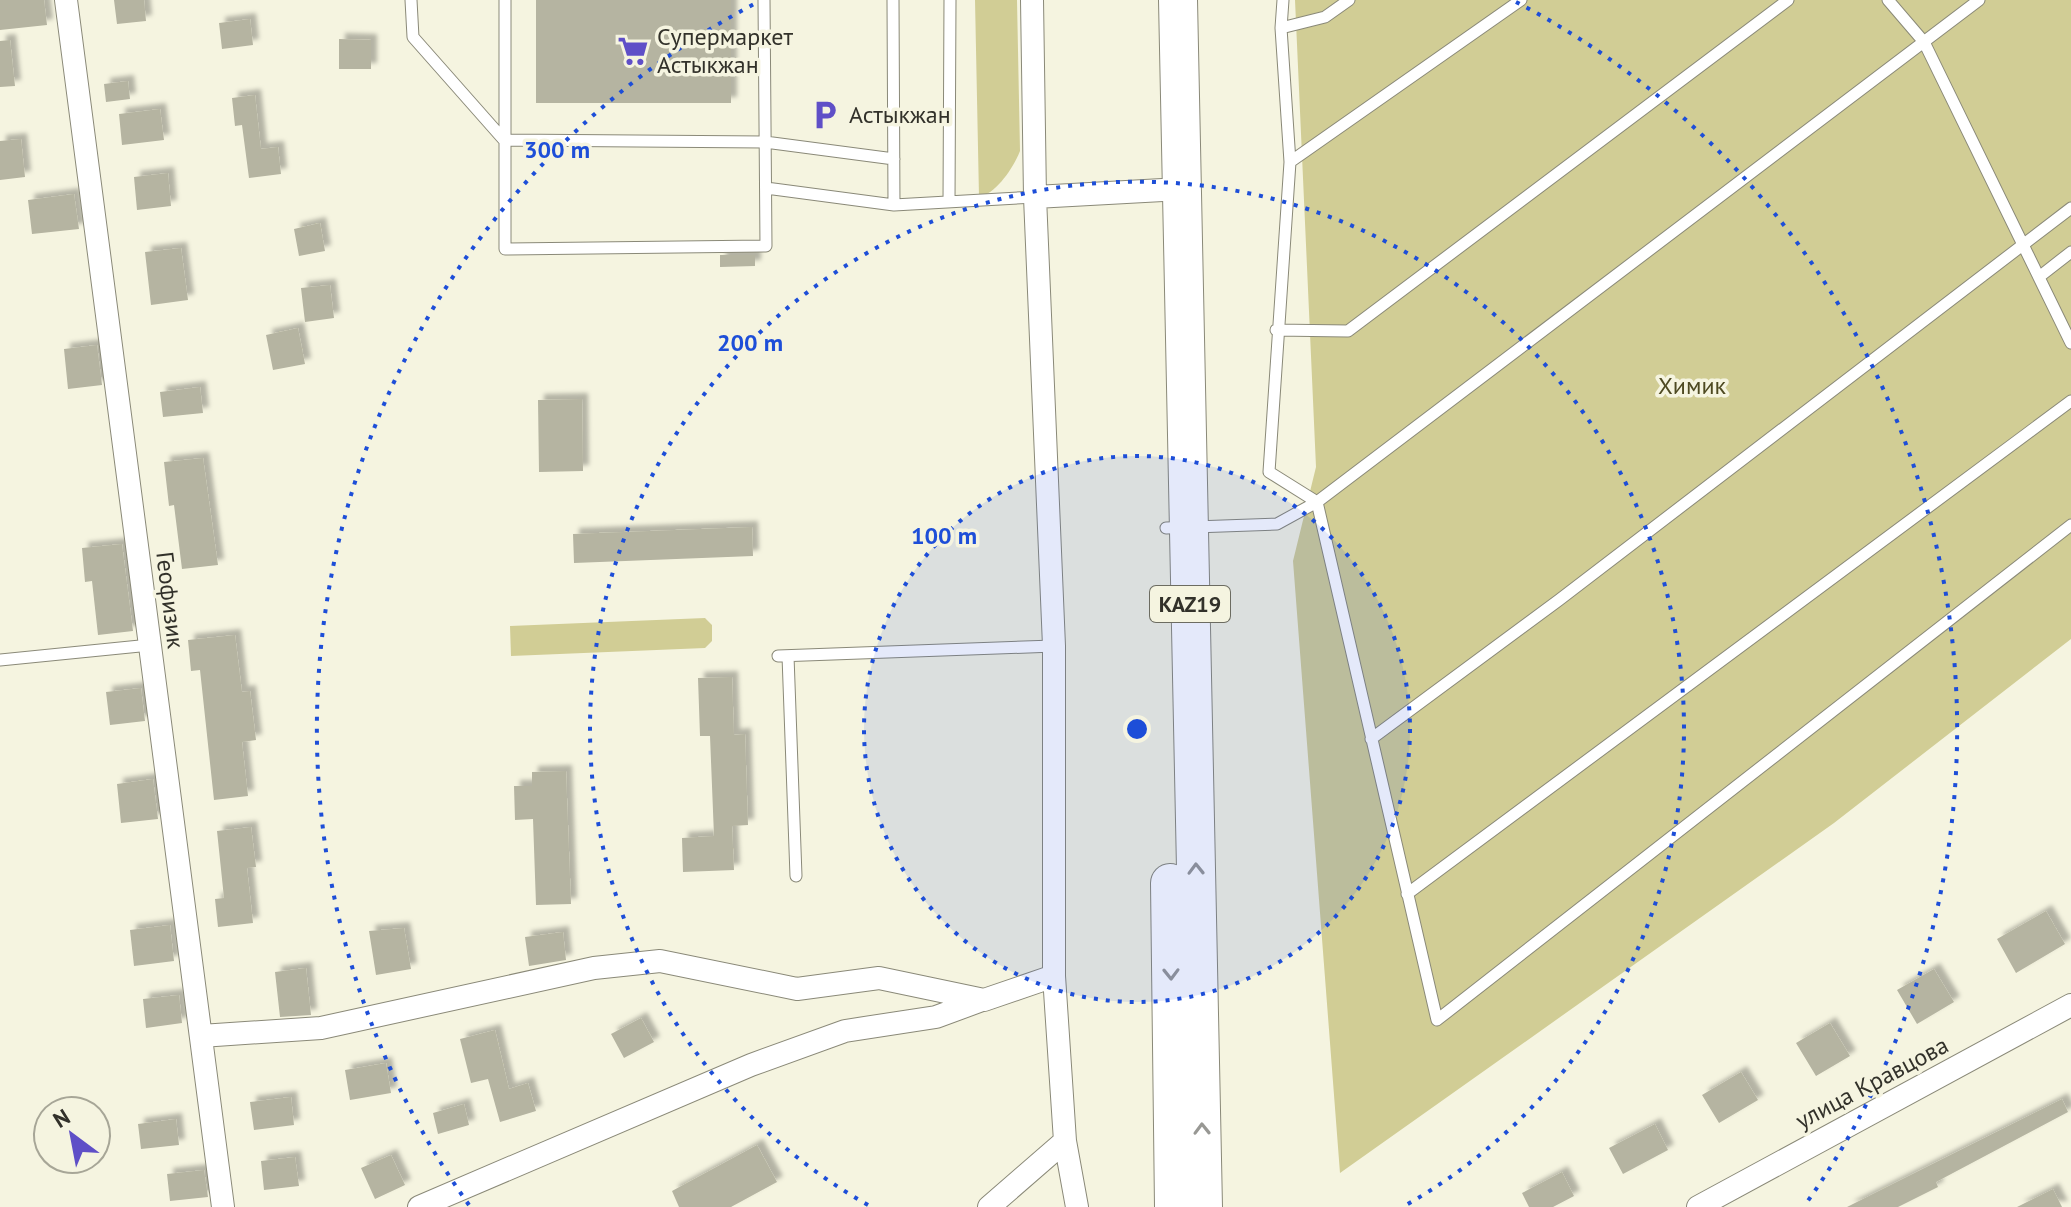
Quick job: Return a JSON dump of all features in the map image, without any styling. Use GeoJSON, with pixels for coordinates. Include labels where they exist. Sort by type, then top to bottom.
{"type":"FeatureCollection","features":[{"type":"Feature","properties":{"kind":"highway","name":"KAZ19"},"geometry":{"type":"LineString","coordinates":[[1156,0],[1171,189]]}},
{"type":"Feature","properties":{"kind":"highway","name":"KAZ19"},"geometry":{"type":"LineString","coordinates":[[1178,0],[1171,189],[1177,527],[1203,1207]]}},
{"type":"Feature","properties":{"kind":"highway","name":"KAZ19"},"geometry":{"type":"LineString","coordinates":[[1174,1207],[1177,527]]}},
{"type":"Feature","properties":{"kind":"street","name":"Геофизик"},"geometry":{"type":"LineString","coordinates":[[66,0],[223,1207]]}},
{"type":"Feature","properties":{"kind":"street"},"geometry":{"type":"LineString","coordinates":[[1032,0],[1035,197],[1054,646],[1054,976],[1065,1141],[1077,1207]]}},
{"type":"Feature","properties":{"kind":"street"},"geometry":{"type":"LineString","coordinates":[[1035,197],[1171,189]]}},
{"type":"Feature","properties":{"kind":"street"},"geometry":{"type":"LineString","coordinates":[[201,1036],[321,1028],[594,968],[660,961],[797,989],[879,978],[984,1000]]}},
{"type":"Feature","properties":{"kind":"street"},"geometry":{"type":"LineString","coordinates":[[419,1207],[565,1143],[805,1045],[845,1031],[936,1017],[1054,976]]}},
{"type":"Feature","properties":{"kind":"street","name":"улица Кравцова"},"geometry":{"type":"LineString","coordinates":[[1698,1207],[2071,1005]]}},
{"type":"Feature","properties":{"kind":"street"},"geometry":{"type":"LineString","coordinates":[[989,1207],[1065,1141]]}},
{"type":"Feature","properties":{"kind":"lane"},"geometry":{"type":"LineString","coordinates":[[411,0],[413,37],[504,140],[765,142],[894,159]]}},
{"type":"Feature","properties":{"kind":"lane"},"geometry":{"type":"LineString","coordinates":[[505,0],[505,249],[766,246],[764,0]]}},
{"type":"Feature","properties":{"kind":"lane"},"geometry":{"type":"LineString","coordinates":[[893,0],[894,205]]}},
{"type":"Feature","properties":{"kind":"lane"},"geometry":{"type":"LineString","coordinates":[[949,202],[950,0]]}},
{"type":"Feature","properties":{"kind":"lane"},"geometry":{"type":"LineString","coordinates":[[1283,0],[1281,28],[1290,162],[1276,330],[1269,472],[1317,502],[1437,1020],[2071,525]]}},
{"type":"Feature","properties":{"kind":"lane"},"geometry":{"type":"LineString","coordinates":[[1281,28],[1325,17],[1349,0]]}},
{"type":"Feature","properties":{"kind":"lane"},"geometry":{"type":"LineString","coordinates":[[1290,162],[1521,0]]}},
{"type":"Feature","properties":{"kind":"lane"},"geometry":{"type":"LineString","coordinates":[[1276,330],[1348,331],[1788,0]]}},
{"type":"Feature","properties":{"kind":"lane"},"geometry":{"type":"LineString","coordinates":[[1888,0],[1924,42],[2071,343]]}},
{"type":"Feature","properties":{"kind":"lane"},"geometry":{"type":"LineString","coordinates":[[1177,527],[1277,524],[1317,502],[1979,0]]}},
{"type":"Feature","properties":{"kind":"lane"},"geometry":{"type":"LineString","coordinates":[[766,188],[894,205],[1035,197]]}},
{"type":"Feature","properties":{"kind":"lane"},"geometry":{"type":"LineString","coordinates":[[1371,739],[1559,600],[2071,208]]}},
{"type":"Feature","properties":{"kind":"lane"},"geometry":{"type":"LineString","coordinates":[[2039,277],[2071,252]]}},
{"type":"Feature","properties":{"kind":"lane"},"geometry":{"type":"LineString","coordinates":[[1407,894],[2071,401]]}},
{"type":"Feature","properties":{"kind":"lane"},"geometry":{"type":"LineString","coordinates":[[0,660],[150,645]]}},
{"type":"Feature","properties":{"kind":"lane"},"geometry":{"type":"LineString","coordinates":[[796,876],[783,656],[1054,646]]}},
{"type":"Feature","properties":{"kind":"green space"},"geometry":{"type":"Polygon","coordinates":[[[975,0],[1017,0],[1020,151],[998,185],[979,197],[975,0]]]}},
{"type":"Feature","properties":{"kind":"green space","name":"Химик"},"geometry":{"type":"Polygon","coordinates":[[[1295,0],[2071,0],[2071,639],[1834,823],[1340,1173],[1293,561],[1316,467],[1295,0]]]}},
{"type":"Feature","properties":{"kind":"green space"},"geometry":{"type":"Polygon","coordinates":[[[705,618],[712,625],[712,641],[705,648],[511,656],[510,626],[705,618]]]}},
{"type":"Feature","properties":{"kind":"building"},"geometry":{"type":"Polygon","coordinates":[[[0,0],[44,0],[47,25],[0,30],[0,0]]]}},
{"type":"Feature","properties":{"kind":"building"},"geometry":{"type":"Polygon","coordinates":[[[114,0],[144,0],[146,21],[117,24],[114,0]]]}},
{"type":"Feature","properties":{"kind":"building","name":"Супермаркет Астыкжан"},"geometry":{"type":"Polygon","coordinates":[[[536,0],[731,0],[731,103],[536,103],[536,0]]]}},
{"type":"Feature","properties":{"kind":"building"},"geometry":{"type":"Polygon","coordinates":[[[250,19],[253,45],[222,49],[219,23],[250,19]]]}},
{"type":"Feature","properties":{"kind":"building"},"geometry":{"type":"Polygon","coordinates":[[[339,39],[371,40],[371,69],[339,69],[339,39]]]}},
{"type":"Feature","properties":{"kind":"building"},"geometry":{"type":"Polygon","coordinates":[[[10,40],[15,86],[0,87],[0,41],[10,40]]]}},
{"type":"Feature","properties":{"kind":"building"},"geometry":{"type":"Polygon","coordinates":[[[128,81],[130,99],[106,102],[104,84],[128,81]]]}},
{"type":"Feature","properties":{"kind":"building"},"geometry":{"type":"Polygon","coordinates":[[[255,95],[261,149],[278,147],[281,174],[249,178],[242,125],[235,126],[232,98],[255,95]]]}},
{"type":"Feature","properties":{"kind":"building"},"geometry":{"type":"Polygon","coordinates":[[[160,109],[164,140],[122,145],[119,114],[160,109]]]}},
{"type":"Feature","properties":{"kind":"building"},"geometry":{"type":"Polygon","coordinates":[[[21,139],[25,177],[0,180],[0,141],[21,139]]]}},
{"type":"Feature","properties":{"kind":"building"},"geometry":{"type":"Polygon","coordinates":[[[168,173],[171,206],[137,210],[134,177],[168,173]]]}},
{"type":"Feature","properties":{"kind":"building"},"geometry":{"type":"Polygon","coordinates":[[[74,194],[79,229],[32,234],[28,200],[74,194]]]}},
{"type":"Feature","properties":{"kind":"building"},"geometry":{"type":"Polygon","coordinates":[[[320,223],[325,251],[299,256],[294,229],[320,223]]]}},
{"type":"Feature","properties":{"kind":"building"},"geometry":{"type":"Polygon","coordinates":[[[181,248],[188,300],[151,305],[145,252],[181,248]]]}},
{"type":"Feature","properties":{"kind":"building"},"geometry":{"type":"Polygon","coordinates":[[[720,255],[755,255],[755,266],[720,267],[720,255]]]}},
{"type":"Feature","properties":{"kind":"building"},"geometry":{"type":"Polygon","coordinates":[[[330,285],[334,318],[305,322],[301,288],[330,285]]]}},
{"type":"Feature","properties":{"kind":"building"},"geometry":{"type":"Polygon","coordinates":[[[298,328],[305,364],[273,370],[266,335],[298,328]]]}},
{"type":"Feature","properties":{"kind":"building"},"geometry":{"type":"Polygon","coordinates":[[[97,345],[102,385],[68,389],[64,349],[97,345]]]}},
{"type":"Feature","properties":{"kind":"building"},"geometry":{"type":"Polygon","coordinates":[[[200,387],[203,413],[163,417],[160,392],[200,387]]]}},
{"type":"Feature","properties":{"kind":"building"},"geometry":{"type":"Polygon","coordinates":[[[582,399],[583,471],[539,472],[538,400],[582,399]]]}},
{"type":"Feature","properties":{"kind":"building"},"geometry":{"type":"Polygon","coordinates":[[[203,458],[218,565],[182,569],[174,505],[169,506],[164,462],[203,458]]]}},
{"type":"Feature","properties":{"kind":"building"},"geometry":{"type":"Polygon","coordinates":[[[752,527],[753,556],[574,563],[573,534],[752,527]]]}},
{"type":"Feature","properties":{"kind":"building"},"geometry":{"type":"Polygon","coordinates":[[[122,544],[133,631],[98,635],[92,581],[85,582],[82,548],[122,544]]]}},
{"type":"Feature","properties":{"kind":"building"},"geometry":{"type":"Polygon","coordinates":[[[235,635],[242,692],[250,691],[256,740],[242,742],[248,796],[214,800],[200,670],[191,671],[188,640],[235,635]]]}},
{"type":"Feature","properties":{"kind":"building"},"geometry":{"type":"Polygon","coordinates":[[[732,677],[734,735],[745,734],[748,825],[732,826],[734,870],[683,872],[682,838],[714,836],[710,736],[700,736],[698,678],[732,677]]]}},
{"type":"Feature","properties":{"kind":"building"},"geometry":{"type":"Polygon","coordinates":[[[141,688],[145,721],[110,725],[106,692],[141,688]]]}},
{"type":"Feature","properties":{"kind":"building"},"geometry":{"type":"Polygon","coordinates":[[[566,771],[571,904],[536,905],[533,819],[515,820],[514,786],[532,786],[532,772],[566,771]]]}},
{"type":"Feature","properties":{"kind":"building"},"geometry":{"type":"Polygon","coordinates":[[[153,779],[158,819],[121,823],[117,784],[153,779]]]}},
{"type":"Feature","properties":{"kind":"building"},"geometry":{"type":"Polygon","coordinates":[[[251,827],[256,867],[247,868],[253,923],[218,927],[215,899],[224,898],[217,831],[251,827]]]}},
{"type":"Feature","properties":{"kind":"building"},"geometry":{"type":"Polygon","coordinates":[[[2046,911],[2065,944],[2016,973],[1997,939],[2046,911]]]}},
{"type":"Feature","properties":{"kind":"building"},"geometry":{"type":"Polygon","coordinates":[[[170,925],[174,961],[134,966],[130,930],[170,925]]]}},
{"type":"Feature","properties":{"kind":"building"},"geometry":{"type":"Polygon","coordinates":[[[404,928],[411,969],[376,975],[369,931],[404,928]]]}},
{"type":"Feature","properties":{"kind":"building"},"geometry":{"type":"Polygon","coordinates":[[[563,932],[566,960],[529,966],[525,937],[563,932]]]}},
{"type":"Feature","properties":{"kind":"building"},"geometry":{"type":"Polygon","coordinates":[[[306,968],[311,1015],[280,1017],[275,972],[306,968]]]}},
{"type":"Feature","properties":{"kind":"building"},"geometry":{"type":"Polygon","coordinates":[[[1934,969],[1954,1002],[1917,1024],[1897,990],[1934,969]]]}},
{"type":"Feature","properties":{"kind":"building"},"geometry":{"type":"Polygon","coordinates":[[[179,995],[182,1023],[146,1028],[143,999],[179,995]]]}},
{"type":"Feature","properties":{"kind":"building"},"geometry":{"type":"Polygon","coordinates":[[[641,1018],[654,1042],[624,1058],[611,1034],[641,1018]]]}},
{"type":"Feature","properties":{"kind":"building"},"geometry":{"type":"Polygon","coordinates":[[[1830,1023],[1850,1056],[1816,1076],[1796,1043],[1830,1023]]]}},
{"type":"Feature","properties":{"kind":"building"},"geometry":{"type":"Polygon","coordinates":[[[495,1030],[509,1089],[528,1083],[536,1111],[500,1122],[488,1079],[471,1083],[460,1039],[495,1030]]]}},
{"type":"Feature","properties":{"kind":"building"},"geometry":{"type":"Polygon","coordinates":[[[386,1063],[391,1093],[350,1100],[345,1070],[386,1063]]]}},
{"type":"Feature","properties":{"kind":"building"},"geometry":{"type":"Polygon","coordinates":[[[1741,1072],[1758,1100],[1719,1123],[1702,1095],[1741,1072]]]}},
{"type":"Feature","properties":{"kind":"building"},"geometry":{"type":"Polygon","coordinates":[[[291,1097],[294,1125],[254,1130],[250,1102],[291,1097]]]}},
{"type":"Feature","properties":{"kind":"building"},"geometry":{"type":"Polygon","coordinates":[[[2062,1099],[2068,1112],[1936,1182],[1938,1187],[1898,1207],[1847,1207],[2062,1099]]]}},
{"type":"Feature","properties":{"kind":"building"},"geometry":{"type":"Polygon","coordinates":[[[464,1104],[469,1125],[438,1134],[433,1113],[464,1104]]]}},
{"type":"Feature","properties":{"kind":"building"},"geometry":{"type":"Polygon","coordinates":[[[176,1119],[179,1145],[141,1149],[138,1124],[176,1119]]]}},
{"type":"Feature","properties":{"kind":"building"},"geometry":{"type":"Polygon","coordinates":[[[1655,1124],[1668,1150],[1623,1174],[1609,1148],[1655,1124]]]}},
{"type":"Feature","properties":{"kind":"building"},"geometry":{"type":"Polygon","coordinates":[[[757,1145],[777,1182],[731,1207],[679,1207],[672,1191],[757,1145]]]}},
{"type":"Feature","properties":{"kind":"building"},"geometry":{"type":"Polygon","coordinates":[[[391,1155],[405,1185],[375,1199],[361,1168],[391,1155]]]}},
{"type":"Feature","properties":{"kind":"building"},"geometry":{"type":"Polygon","coordinates":[[[295,1157],[299,1186],[264,1190],[261,1161],[295,1157]]]}},
{"type":"Feature","properties":{"kind":"building"},"geometry":{"type":"Polygon","coordinates":[[[204,1170],[208,1197],[170,1201],[167,1174],[204,1170]]]}},
{"type":"Feature","properties":{"kind":"building"},"geometry":{"type":"Polygon","coordinates":[[[1562,1172],[1574,1196],[1553,1207],[1529,1207],[1522,1193],[1562,1172]]]}},
{"type":"Feature","properties":{"kind":"building"},"geometry":{"type":"Polygon","coordinates":[[[2053,1189],[2062,1207],[2017,1207],[2053,1189]]]}},
{"type":"Feature","properties":{"kind":"place","name":"Супермаркет Астыкжан"},"geometry":{"type":"Point","coordinates":[633,51]}},
{"type":"Feature","properties":{"kind":"place","name":"Астыкжан"},"geometry":{"type":"Point","coordinates":[825,115]}}]}
